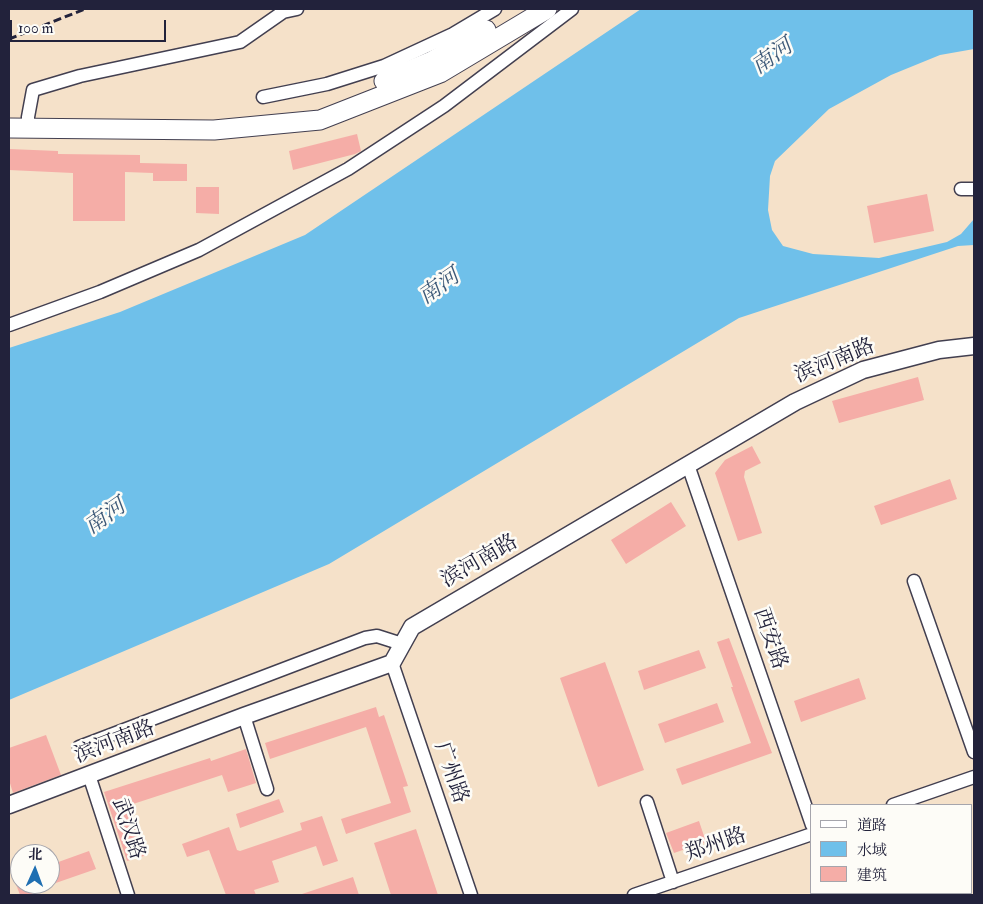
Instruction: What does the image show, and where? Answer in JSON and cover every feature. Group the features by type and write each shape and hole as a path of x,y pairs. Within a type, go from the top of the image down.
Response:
{"highway":[{"path":"9,128 28,122 214,119 318,108 528,22 547,9"},
{"path":"9,116 28,122"}],"main road":[{"name":"滨河南路","path":"9,805 244,716 392,663 412,627 795,402 864,370 939,350 974,346"}],"street":[{"path":"28,122 33,90 80,76 240,42 283,12 297,9"},
{"path":"263,97 327,84 384,66 453,34 496,9"},
{"path":"9,324 100,292 199,250 348,169 444,106 528,22 572,9"},
{"path":"961,189 974,189"},
{"name":"西安路","path":"688,466 810,819"},
{"path":"914,581 974,752"},
{"path":"79,747 365,638 377,636 402,644"},
{"name":"广州路","path":"392,663 471,895"},
{"path":"244,716 268,789"},
{"name":"武汉路","path":"89,776 128,895"},
{"path":"897,804 974,777"},
{"path":"648,802 673,882"},
{"name":"郑州路","path":"634,895 810,835"}],"water":[{"name":"南河","path":"641,9 974,9 974,49 940,55 891,75 829,109 775,161 770,176 768,210 772,230 783,246 813,254 879,258 947,242 961,234 974,219 974,245 958,246 739,318 329,564 9,700 9,348 120,312 305,235"}],"building":[{"path":"357,134 361,151 293,170 289,151"},
{"path":"9,149 58,151 58,154 140,155 140,163 187,164 187,181 153,181 153,173 125,172 125,221 73,221 73,173 9,170"},
{"path":"196,187 219,187 219,214 196,213"},
{"path":"927,194 934,231 874,243 867,206"},
{"path":"918,377 924,400 839,423 832,401"},
{"path":"752,446 761,463 745,471 744,477 762,533 738,541 715,473 725,460"},
{"path":"950,479 957,499 881,525 874,506"},
{"path":"671,502 686,526 626,564 611,540"},
{"path":"729,638 772,753 682,785 676,769 751,743 717,642"},
{"path":"699,650 706,668 644,690 638,671"},
{"path":"605,662 644,770 598,787 560,678"},
{"path":"859,678 866,699 801,722 794,701"},
{"path":"717,703 724,722 665,743 658,724"},
{"path":"376,707 379,717 384,715 408,786 403,787 411,812 346,834 341,819 391,803 366,727 270,759 265,743"},
{"path":"46,735 61,775 13,793 9,780 9,748"},
{"path":"246,749 256,783 228,792 222,775 130,805 147,855 127,861 104,792 210,758 211,761"},
{"path":"279,799 284,812 240,828 236,814"},
{"path":"322,816 338,861 323,866 316,846 272,861 279,882 254,890 256,895 226,895 209,850 187,857 182,844 229,827 237,850 240,851 302,830 300,823"},
{"path":"699,821 706,842 674,853 666,833"},
{"path":"416,829 438,895 391,895 374,843"},
{"path":"89,851 96,869 60,882 60,861"},
{"path":"353,877 359,895 302,895 302,894"}],"railway":[{"path":"9,39 85,9"}]}
